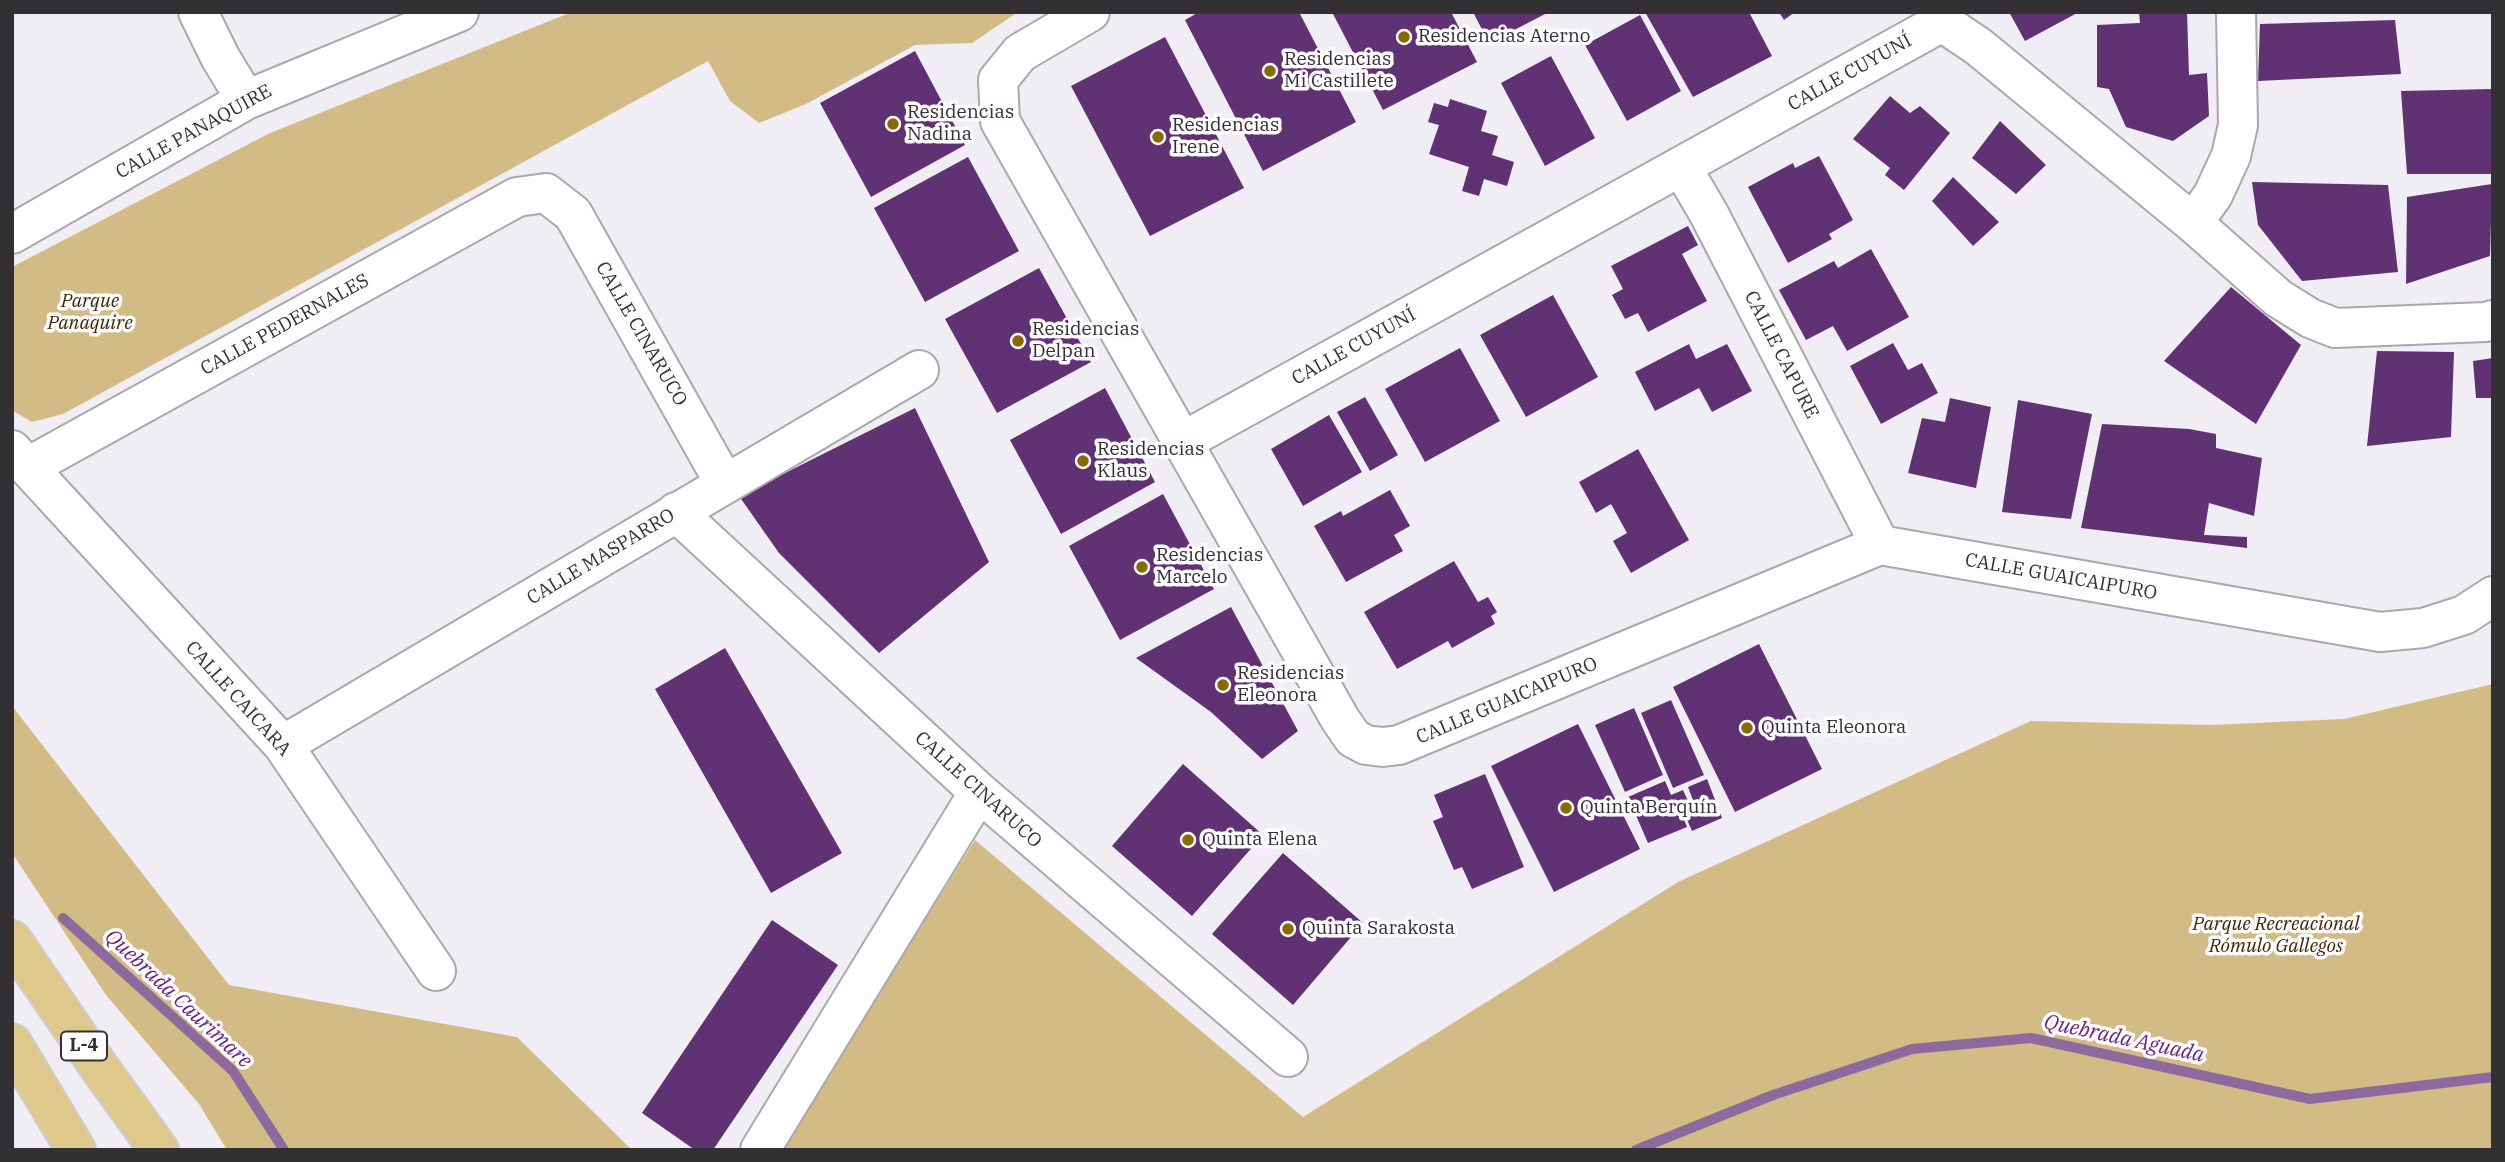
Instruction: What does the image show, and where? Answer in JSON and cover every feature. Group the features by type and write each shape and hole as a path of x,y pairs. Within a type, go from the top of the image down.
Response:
{"main road":[{"name":"L-4","path":"12,940 159,1150"},
{"path":"12,1042 76,1150"}],"street":[{"path":"198,12 220,57 246,100"},
{"name":"CALLE PANAQUIRE","path":"12,234 246,100 459,12"},
{"name":"CALLE GUAICAIPURO","path":"1090,12 1020,53 998,79 1000,121 1353,738 1366,745 1399,746 1880,545 2380,632 2423,628 2464,615 2493,596"},
{"path":"2193,223 2213,195 2231,156 2238,125 2236,12"},
{"name":"CALLE CUYUNÍ","path":"1182,442 1681,166 1939,17 2193,223 2278,298 2310,318 2335,328 2493,320"},
{"name":"CALLE CAPURE","path":"1681,166 1880,545"},
{"name":"CALLE PEDERNALES","path":"20,458 517,197 546,193"},
{"name":"CALLE CINARUCO","path":"546,193 573,214 726,484"},
{"name":"CALLE MASPARRO","path":"283,745 919,370"},
{"name":"CALLE CAICARA","path":"20,458 283,745 436,971"},
{"name":"CALLE CINARUCO","path":"676,513 979,792 1288,1057"},
{"path":"760,1150 979,792"}],"green space":[{"name":"Parque Panaquire","path":"572,12 1018,12 972,43 915,45 806,104 759,123 730,101 708,61 63,414 32,422 12,410 12,267 270,133"},
{"name":"Parque Recreacional Rómulo Gallegos","path":"2493,684 2493,1150 781,1150 975,840 1303,1117 1678,882 2031,721 2210,725 2344,719"},
{"path":"12,706 229,985 517,1037 632,1150 227,1150 199,1104 106,995 12,853"}],"building":[{"name":"Residencias Mi Castillete","path":"1199,12 1299,12 1356,122 1263,171 1185,20"},
{"name":"Residencias Aterno","path":"1332,12 1451,12 1477,62 1383,110"},
{"path":"1473,12 1549,12 1489,43"},
{"path":"1645,12 1749,12 1772,56 1693,97"},
{"path":"1779,12 1795,12 1784,20"},
{"path":"2009,12 2079,12 2025,41"},
{"path":"2139,12 2187,12 2189,75 2207,73 2209,116 2173,141 2126,127 2109,89 2097,87 2097,25 2140,23"},
{"path":"1640,15 1681,91 1627,121 1585,45"},
{"path":"2395,20 2401,74 2258,81 2260,24"},
{"name":"Residencias Irene","path":"1165,37 1244,188 1150,236 1071,86"},
{"name":"Residencias Nadina","path":"915,51 965,145 871,197 820,103"},
{"path":"1551,56 1595,138 1545,166 1501,83"},
{"path":"2493,89 2493,174 2407,174 2401,91"},
{"path":"1890,96 1910,113 1920,106 1950,133 1904,190 1885,175 1890,168 1853,139"},
{"path":"1450,99 1487,111 1481,131 1498,136 1492,155 1514,162 1507,186 1484,179 1479,196 1462,191 1469,167 1429,154 1439,125 1428,122 1434,103 1448,107"},
{"path":"2000,121 2046,165 2016,194 1972,158"},
{"path":"1819,156 1853,220 1829,234 1832,239 1788,263 1748,187 1793,163 1795,168"},
{"path":"968,157 1019,251 925,302 874,208"},
{"path":"1953,177 1999,222 1973,246 1932,201"},
{"path":"2252,182 2388,185 2398,272 2302,281 2258,225"},
{"path":"2492,184 2490,256 2406,284 2407,197"},
{"path":"1688,226 1698,245 1682,254 1707,301 1648,332 1638,313 1625,319 1612,295 1623,289 1611,266"},
{"path":"1871,249 1909,317 1847,351 1833,326 1806,340 1779,290 1834,261 1838,268"},
{"name":"Residencias Delpan","path":"1039,268 1091,362 997,413 945,319"},
{"path":"2231,287 2301,345 2256,424 2164,361"},
{"path":"1553,295 1598,377 1526,417 1480,335"},
{"path":"1893,343 1908,370 1922,363 1938,393 1881,424 1850,366"},
{"path":"1689,344 1696,359 1727,344 1752,391 1712,412 1699,388 1655,411 1635,372"},
{"path":"1460,348 1500,421 1425,462 1385,389"},
{"path":"2377,351 2454,352 2451,437 2367,446"},
{"path":"2493,358 2493,398 2476,398 2473,361"},
{"name":"Residencias Klaus","path":"1105,388 1155,482 1061,534 1010,440"},
{"path":"1365,397 1398,455 1370,471 1337,412"},
{"path":"1950,398 1991,407 1976,488 1908,473 1922,418 1945,422"},
{"path":"2018,400 2092,414 2071,519 2002,512"},
{"path":"915,408 989,562 879,653 779,553 739,496"},
{"path":"1329,415 1362,472 1303,506 1271,449"},
{"path":"2102,424 2189,429 2216,434 2216,448 2262,458 2254,516 2209,503 2204,535 2247,537 2247,548 2081,528"},
{"path":"1638,449 1689,540 1631,573 1613,541 1627,533 1611,504 1596,513 1579,482"},
{"path":"1390,490 1410,526 1394,535 1403,551 1346,582 1314,526 1341,511 1343,516"},
{"name":"Residencias Marcelo","path":"1163,494 1214,589 1120,640 1069,546"},
{"path":"1454,561 1478,602 1488,597 1497,612 1491,616 1495,624 1452,648 1448,641 1397,669 1364,612"},
{"name":"Residencias Eleonora","path":"1231,607 1298,731 1262,759 1211,712 1136,658"},
{"name":"Quinta Eleonora","path":"1759,644 1822,769 1735,812 1673,687"},
{"path":"725,648 842,853 771,893 655,689"},
{"path":"1671,700 1704,775 1673,788 1641,713"},
{"path":"1634,708 1663,775 1625,792 1595,725"},
{"name":"Quinta Berquín","path":"1578,724 1640,849 1554,892 1491,766"},
{"name":"Quinta Elena","path":"1183,764 1263,835 1192,916 1112,846"},
{"path":"1485,774 1524,867 1472,889 1462,867 1454,870 1433,821 1443,817 1434,795"},
{"path":"1707,779 1722,818 1692,831 1682,808 1694,803 1688,787"},
{"path":"1665,781 1671,795 1683,790 1688,801 1678,805 1687,827 1648,843 1628,797"},
{"name":"Quinta Sarakosta","path":"1283,853 1363,923 1293,1005 1212,934"},
{"path":"772,920 838,965 713,1150 695,1150 642,1113"}],"waterway":[{"name":"Quebrada Caurimare","path":"63,918 233,1071 284,1150"},
{"name":"Quebrada Aguada","path":"1636,1150 1773,1095 1912,1049 2031,1038 2310,1099 2493,1077"}],"place":[{"name":"Residencias Aterno","path":"1404,37"},
{"name":"Residencias Mi Castillete","path":"1270,71"},
{"name":"Residencias Nadina","path":"893,124"},
{"name":"Residencias Irene","path":"1158,137"},
{"name":"Residencias Delpan","path":"1018,341"},
{"name":"Residencias Klaus","path":"1083,461"},
{"name":"Residencias Marcelo","path":"1142,567"},
{"name":"Residencias Eleonora","path":"1223,685"},
{"name":"Quinta Eleonora","path":"1747,728"},
{"name":"Quinta Berquín","path":"1566,808"},
{"name":"Quinta Elena","path":"1188,840"},
{"name":"Quinta Sarakosta","path":"1288,929"}]}
